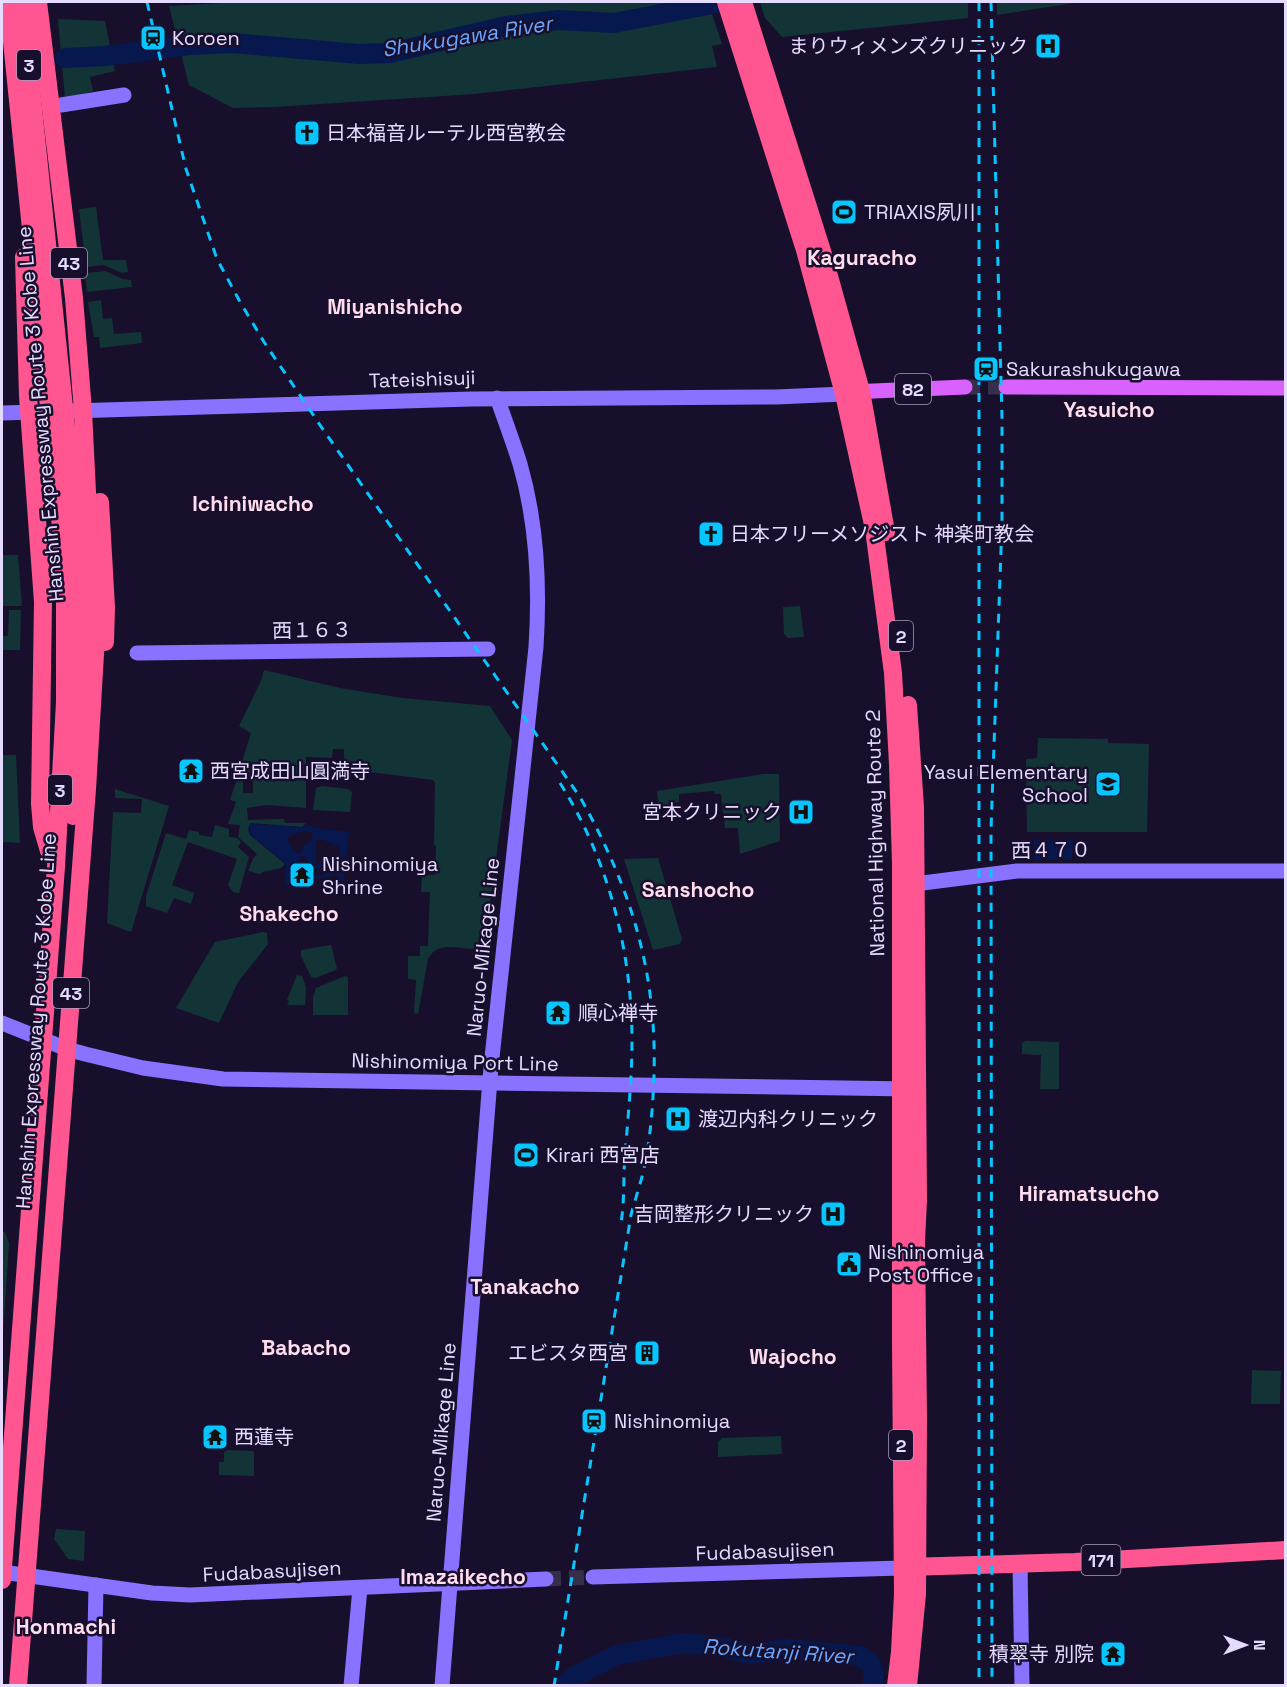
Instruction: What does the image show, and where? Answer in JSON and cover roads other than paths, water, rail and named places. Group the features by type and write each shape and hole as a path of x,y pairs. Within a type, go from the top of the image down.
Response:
{"highway":[{"name":"Hanshin Expressway Route 3 Kobe Line","path":"8,2 29,132 75,514 80,600 79,702 70,869 8,1686"},
{"name":"Hanshin Expressway Route 3 Kobe Line","path":"2,1580 56,867 65,702 65,599 60,515 29,132 22,2"},
{"name":"43","path":"18,1686 87,789 95,654 83,411 74,298 38,2"},
{"name":"National Highway Route 2","path":"736,7 822,251 852,392 883,511 905,674 915,807 908,885 908,1089 918,1200 916,1287 918,1418 909,1567 896,1686"},
{"name":"43","path":"2,43 13,160 31,303 54,580 53,747 49,851 2,1489"},
{"path":"29,132 50,174 68,296 85,374 104,544 106,608 104,671 91,790"},
{"path":"29,132 24,303 43,602 40,804 42,827 49,851"},
{"name":"171","path":"909,1567 1286,1550"},
{"name":"National Highway Route 2","path":"908,1686 913,1654 909,1567"}],"main road":[{"name":"82","path":"852,392 965,387"},
{"path":"1006,387 1286,388"}],"street":[{"path":"62,105 124,95"},
{"name":"Tateishisuji","path":"2,413 497,398 776,397 852,392"},
{"name":"Naruo-Mikage Line","path":"442,1686 490,1083 536,647 538,606 537,561 531,518 520,465 497,398"},
{"name":"西１６３","path":"137,653 488,649"},
{"name":"西４７０","path":"908,885 1017,871 1286,871"},
{"name":"Nishinomiya Port Line","path":"2,1023 67,1049 153,1069 223,1079 908,1089"},
{"path":"1020,1563 1022,1686"},
{"name":"Fudabasujisen","path":"592,1577 909,1567"},
{"name":"Fudabasujisen","path":"2,1572 152,1593 190,1595 546,1579"},
{"path":"94,1686 96,1585"},
{"path":"351,1686 360,1588"}],"waterway":[{"name":"Shukugawa River","path":"65,58 232,43 359,54 390,53 506,26 558,20 614,23 723,2"},
{"path":"318,867 321,863"},
{"name":"Rokutanji River","path":"564,1686 575,1676 617,1655 683,1643 724,1647 748,1654 790,1649 860,1656 870,1663 874,1673 872,1686"}],"tunnel":[{"path":"965,387 1006,387"},
{"path":"546,1579 593,1577"}],"railway":[{"path":"147,2 186,169 217,259 264,342 322,428 580,797 614,864 637,931 651,1001 654,1038 650,1127 645,1165 631,1215 554,1686"},
{"path":"979,2 979,1686"},
{"path":"991,2 1002,418 1002,522 991,830 992,1686"},
{"path":"560,783 592,843 604,874 614,907 628,973 632,1055 620,1228"}],"place":[{"name":"Koroen","path":"153,38"},
{"name":"まりウィメンズクリニック","path":"1048,46"},
{"name":"日本福音ルーテル西宮教会","path":"307,133"},
{"name":"TRIAXIS夙川","path":"844,212"},
{"name":"Sakurashukugawa","path":"986,369"},
{"name":"日本フリーメソジスト 神楽町教会","path":"711,534"},
{"name":"西宮成田山圓満寺","path":"191,771"},
{"name":"Yasui Elementary School","path":"1108,784"},
{"name":"宮本クリニック","path":"801,812"},
{"name":"Nishinomiya Shrine","path":"302,875"},
{"name":"順心禅寺","path":"558,1013"},
{"name":"渡辺内科クリニック","path":"678,1119"},
{"name":"Kirari 西宮店","path":"526,1155"},
{"name":"吉岡整形クリニック","path":"833,1214"},
{"name":"Nishinomiya Post Office","path":"849,1264"},
{"name":"エビスタ西宮","path":"647,1353"},
{"name":"Nishinomiya","path":"594,1421"},
{"name":"西蓮寺","path":"215,1437"},
{"name":"積翠寺 別院","path":"1113,1654"}],"district":[{"name":"Kaguracho","path":"862,257"},
{"name":"Miyanishicho","path":"395,306"},
{"name":"Yasuicho","path":"1109,409"},
{"name":"Ichiniwacho","path":"253,503"},
{"name":"Sanshocho","path":"698,889"},
{"name":"Shakecho","path":"289,913"},
{"name":"Hiramatsucho","path":"1089,1193"},
{"name":"Tanakacho","path":"525,1286"},
{"name":"Babacho","path":"306,1347"},
{"name":"Wajocho","path":"793,1356"},
{"name":"Imazaikecho","path":"463,1576"},
{"name":"Honmachi","path":"66,1626"}]}
